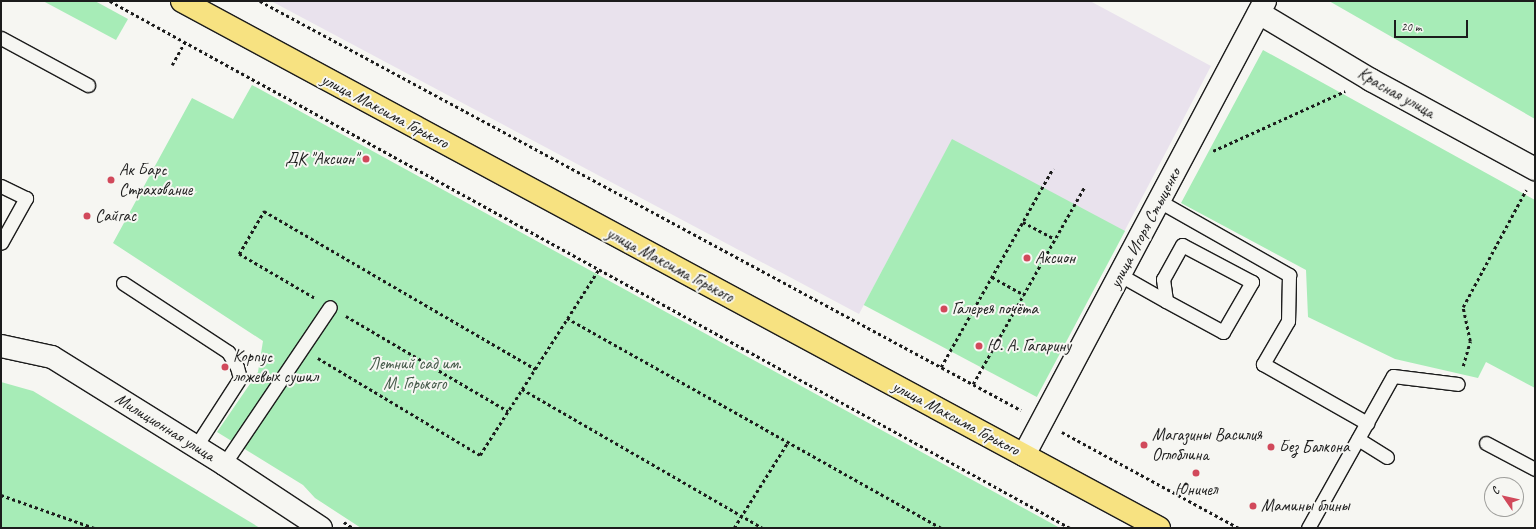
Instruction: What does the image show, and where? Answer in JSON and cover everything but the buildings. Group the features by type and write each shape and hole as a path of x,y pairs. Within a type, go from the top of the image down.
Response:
{"main road":[{"name":"улица Максима Горького","path":"182,1 1159,528"}],"street":[{"name":"улица Игоря Стыценко","path":"1024,455 1262,7"},
{"name":"Красная улица","path":"1262,7 1371,80 1531,178"},
{"name":"Милиционная улица","path":"1,346 52,357 196,446 321,528"}],"lane":[{"path":"1,38 88,85"},
{"path":"1,186 26,198 1,243"},
{"path":"1159,201 1290,275 1288,321 1263,364 1367,423"},
{"path":"1120,275 1166,301 1223,332 1252,282 1182,245 1163,279 1166,301"},
{"path":"123,283 228,352 237,366 240,378 196,446"},
{"path":"224,464 330,307"},
{"path":"1308,528 1393,376 1458,384"},
{"path":"1358,439 1387,457"},
{"path":"1486,442 1535,469"}],"path":[{"path":"110,1 1070,528"},
{"path":"260,1 1239,528"},
{"path":"172,65 185,42"},
{"path":"1177,168 1371,80"},
{"path":"941,368 1053,168"},
{"path":"1458,384 1470,341 1463,307 1531,178"},
{"path":"973,384 1085,186"},
{"path":"508,411 238,254 264,211 535,369"},
{"path":"1023,222 1055,240"},
{"path":"302,348 480,455 599,269"},
{"path":"992,277 1024,295"},
{"path":"567,318 941,528"},
{"path":"522,389 762,528"},
{"path":"734,528 788,442"},
{"path":"1,495 94,528"}],"shaded area":[{"path":"271,1 1090,1 1211,66 1124,232 952,140 859,314"}],"green space":[{"path":"43,1 95,1 128,19 116,40"},
{"path":"1329,1 1535,1 1535,119 1439,64"},
{"path":"1263,50 1535,200 1535,388 1486,362 1478,378 1395,359 1308,317 1306,270 1181,203"},
{"name":"Летний сад им. М. Горького","path":"252,85 1060,528 361,528 315,498 303,485 217,432 258,372 263,341 113,243 192,98 233,119"},
{"path":"952,139 1125,231 1037,397 864,305"},
{"path":"1,382 33,391 260,528 1,528"}],"place":[{"name":"ДК \"Аксион\"","path":"366,159"},
{"name":"Ак Барс Страхование","path":"111,180"},
{"name":"Сайгас","path":"87,216"},
{"name":"Аксион","path":"1027,258"},
{"name":"Галерея почёта","path":"944,309"},
{"name":"Ю. А. Гагарину","path":"979,346"},
{"name":"Корпус ложевых сушил","path":"225,367"},
{"name":"Магазины Василия Оглоблина","path":"1144,445"},
{"name":"Без Балкона","path":"1271,447"},
{"name":"Юничел","path":"1196,473"},
{"name":"Мамины блины","path":"1253,506"}]}
